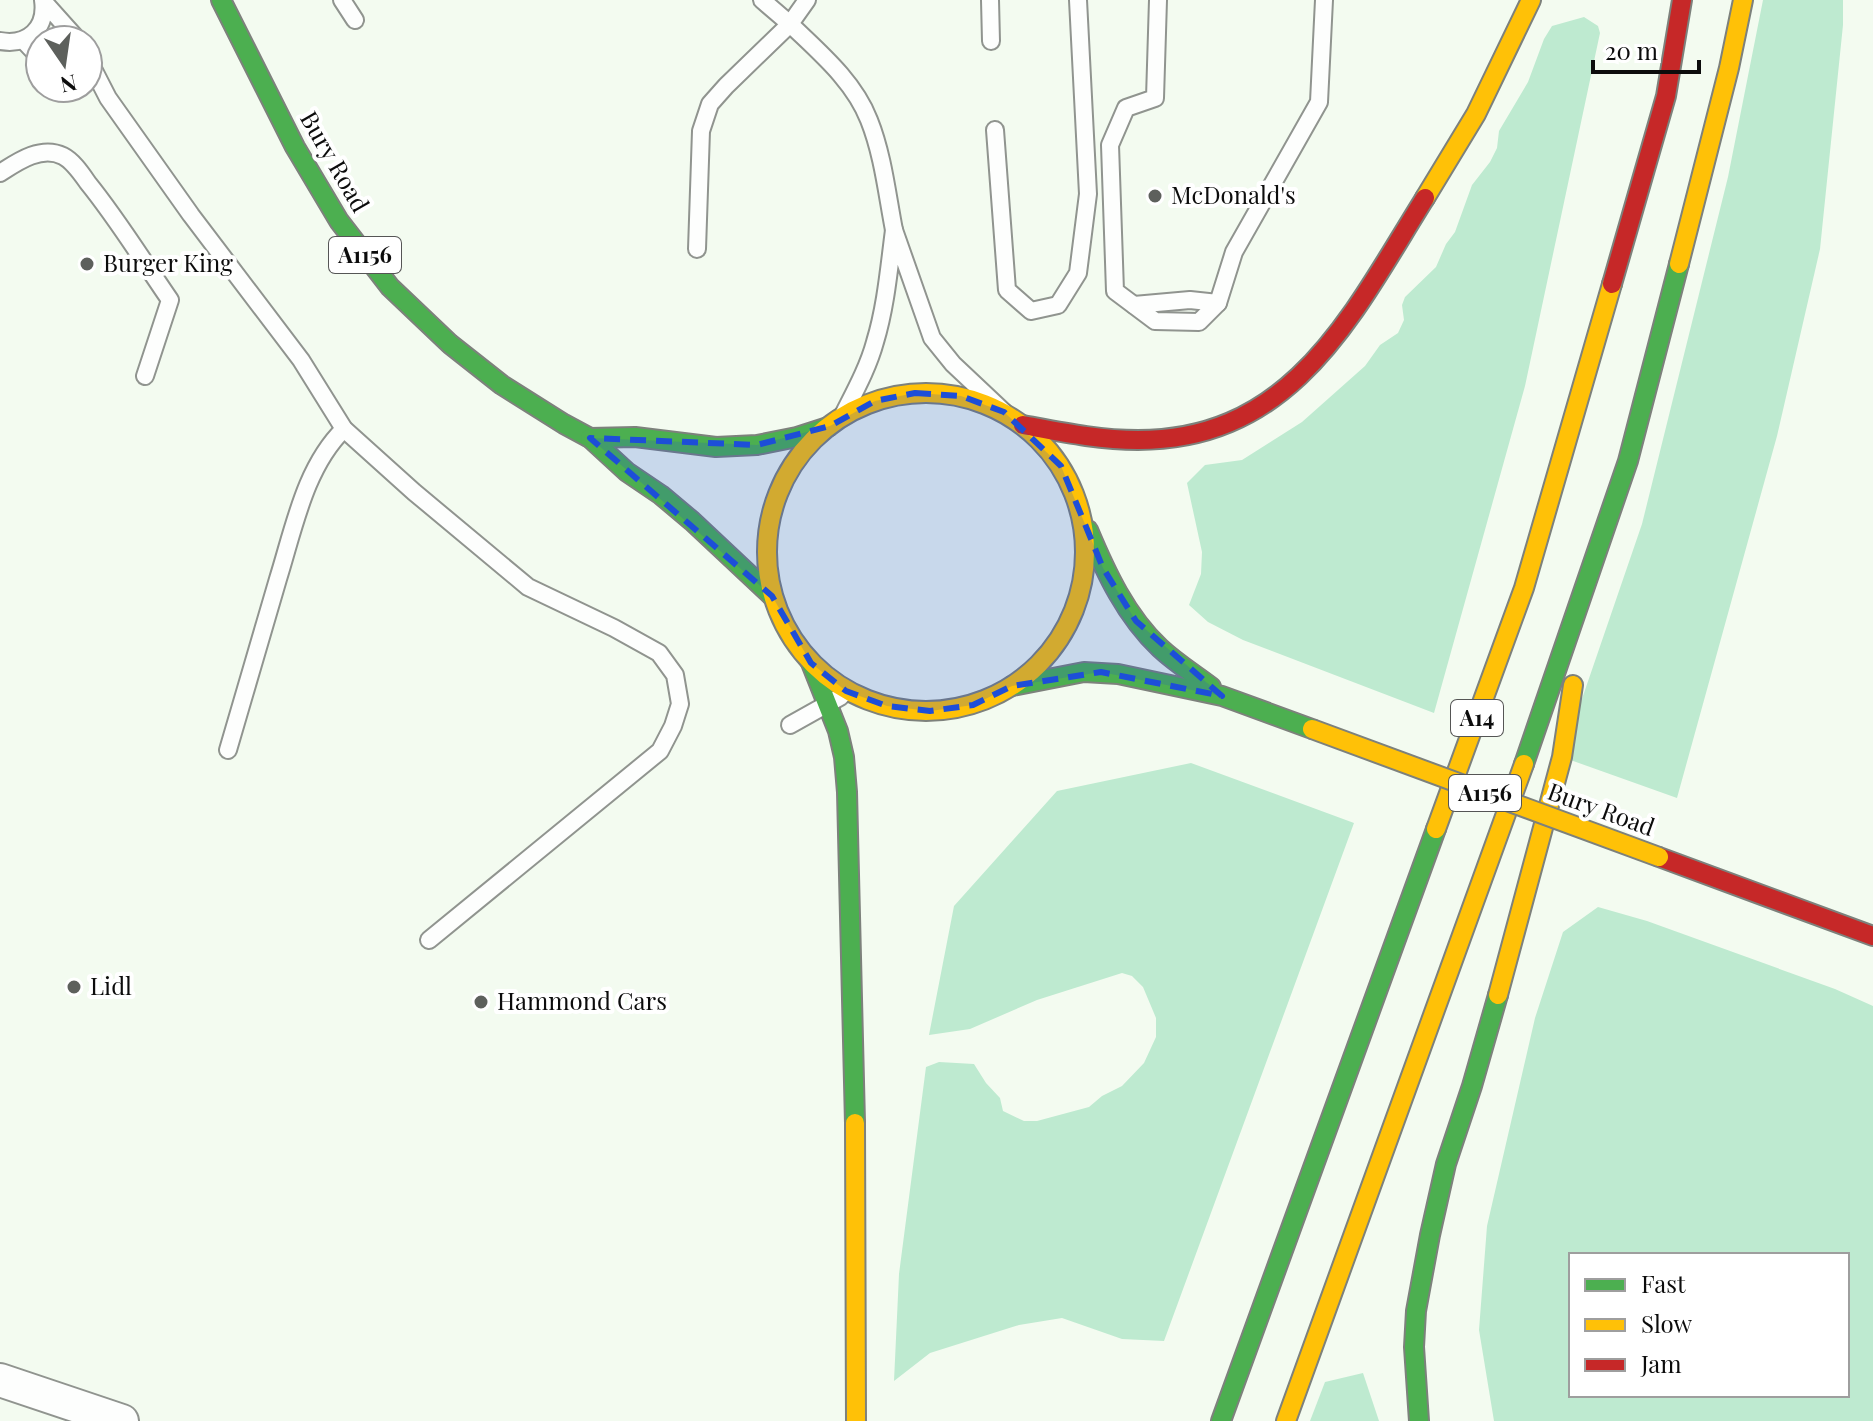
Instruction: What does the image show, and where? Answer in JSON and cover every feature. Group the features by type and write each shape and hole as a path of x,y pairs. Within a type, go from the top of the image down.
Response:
{"main road":[{"name":"Bury Road","path":"221,0 295,147 339,221 390,287 450,344 502,385 590,438 627,472 661,495 772,596"},
{"path":"1023,425 1113,441 1191,435 1233,421 1270,400 1304,372 1333,340 1379,273 1468,127 1531,0"},
{"name":"A14","path":"1221,1421 1524,588 1666,96 1682,0"},
{"name":"A14","path":"1286,1421 1498,840 1628,461 1729,68 1743,0"},
{"path":"915,393 961,396 1004,412 1044,444 1061,466 1074,491 1082,518 1086,556 1080,594 1065,630 1042,662 1012,686 973,705 930,711 887,706 846,691 811,663 788,634 772,596 766,553 771,511 788,471 815,437 850,411 875,401 915,393"},
{"path":"590,438 635,437 716,447 757,445 797,437 836,422"},
{"name":"Bury Road","path":"1082,518 1103,568 1136,621 1160,648 1222,696"},
{"path":"1419,1421 1414,1347 1416,1311 1430,1235 1446,1164 1472,1086 1562,757 1592,568"},
{"path":"811,663 838,731 844,757 848,821 855,1128 856,1421"},
{"name":"Bury Road","path":"1012,686 1084,672 1101,672 1222,696 1873,936"}],"street":[{"path":"0,1380 122,1421"}],"lane":[{"path":"342,0 355,20"},
{"path":"762,0 821,54 846,81 862,105 876,142 894,230 932,338 953,364 1004,412"},
{"path":"697,249 701,131 710,104 790,24 807,0"},
{"path":"990,0 991,41"},
{"path":"995,130 1007,290 1031,311 1058,305 1078,273 1088,194 1078,0"},
{"path":"1158,0 1155,98 1126,108 1110,145 1115,291 1134,305 1190,300 1218,303 1234,252 1319,102 1324,0"},
{"path":"1,42 23,40 32,34 44,14 43,1"},
{"path":"43,1 64,24"},
{"path":"104,90 191,215 301,360 344,429 528,587 659,653 675,675 680,704 660,751 429,940"},
{"path":"104,96 108,98"},
{"path":"0,173 23,158 53,153 75,165 101,198 170,300 145,376"},
{"path":"836,422 862,375 875,343 886,295 894,230"},
{"path":"228,750 297,516 313,473 331,442 344,429"},
{"path":"790,725 846,691"}],"highlighted area":[{"path":"915,393 961,396 1004,412 1061,466 1103,568 1136,621 1222,696 1101,672 1012,686 973,705 930,711 887,706 846,691 811,663 772,596 590,438 757,445 830,426 875,401"}],"green space":[{"path":"1763,0 1843,0 1820,249 1777,436 1677,798 1562,757 1642,524 1728,177"},
{"path":"1584,17 1598,26 1600,33 1525,386 1434,713 1243,640 1208,622 1189,605 1201,574 1202,552 1187,483 1205,465 1242,460 1302,422 1365,366 1380,345 1398,333 1404,320 1402,305 1405,297 1436,267 1455,232 1472,185 1497,148 1499,131 1528,82 1544,39 1552,26"},
{"path":"1191,763 1354,823 1164,1341 1122,1339 1062,1318 1019,1325 930,1353 894,1381 899,1274 926,1067 939,1062 974,1064 1000,1098 1003,1111 1024,1121 1037,1121 1089,1107 1122,1086 1144,1063 1156,1037 1156,1018 1143,987 1132,976 1122,973 1037,1000 970,1029 929,1035 954,906 1057,791"},
{"path":"1598,907 1647,921 1835,989 1873,1006 1873,1421 1494,1421 1479,1330 1487,1226 1535,1018 1563,932"},
{"path":"1363,1373 1379,1421 1310,1421 1325,1382"}],"traffic: fast":[{"path":"221,0 295,147 339,221 390,287 450,344 502,385 590,438 627,472 661,495 772,596"},
{"path":"1524,764 1628,461 1679,264"},
{"path":"590,438 635,437 716,447 757,445 828,427"},
{"path":"1088,530 1110,578 1137,622 1166,653 1211,687"},
{"path":"811,663 838,731 844,757 855,1123"},
{"path":"1012,686 1084,672 1118,674 1222,696 1312,729"},
{"path":"1221,1421 1436,829"},
{"path":"1419,1421 1414,1347 1416,1311 1430,1235 1446,1164 1498,995"}],"traffic: slow":[{"path":"1425,198 1476,114 1531,0"},
{"path":"1679,264 1729,68 1743,0"},
{"path":"1436,829 1524,588 1612,284"},
{"path":"926,393 957,396 987,405 1027,429 1049,451 1073,491 1082,521 1085,552 1082,583 1073,613 1049,653 1027,675 987,699 957,708 926,711 895,708 865,699 825,675 803,653 779,613 770,583 767,552 770,521 779,491 803,451 825,429 865,405 895,396 926,393"},
{"path":"1498,995 1562,757 1573,685"},
{"path":"1312,729 1659,857"},
{"path":"1286,1421 1524,764"},
{"path":"855,1123 856,1421"}],"traffic: jam":[{"path":"1612,284 1666,96 1682,0"},
{"path":"1023,425 1094,437 1138,440 1192,434 1239,418 1278,394 1313,362 1344,325 1425,198"},
{"path":"1659,857 1873,936"}],"place":[{"name":"McDonald's","path":"1155,196"},
{"name":"Burger King","path":"87,264"},
{"name":"Lidl","path":"74,987"},
{"name":"Hammond Cars","path":"481,1002"}]}
